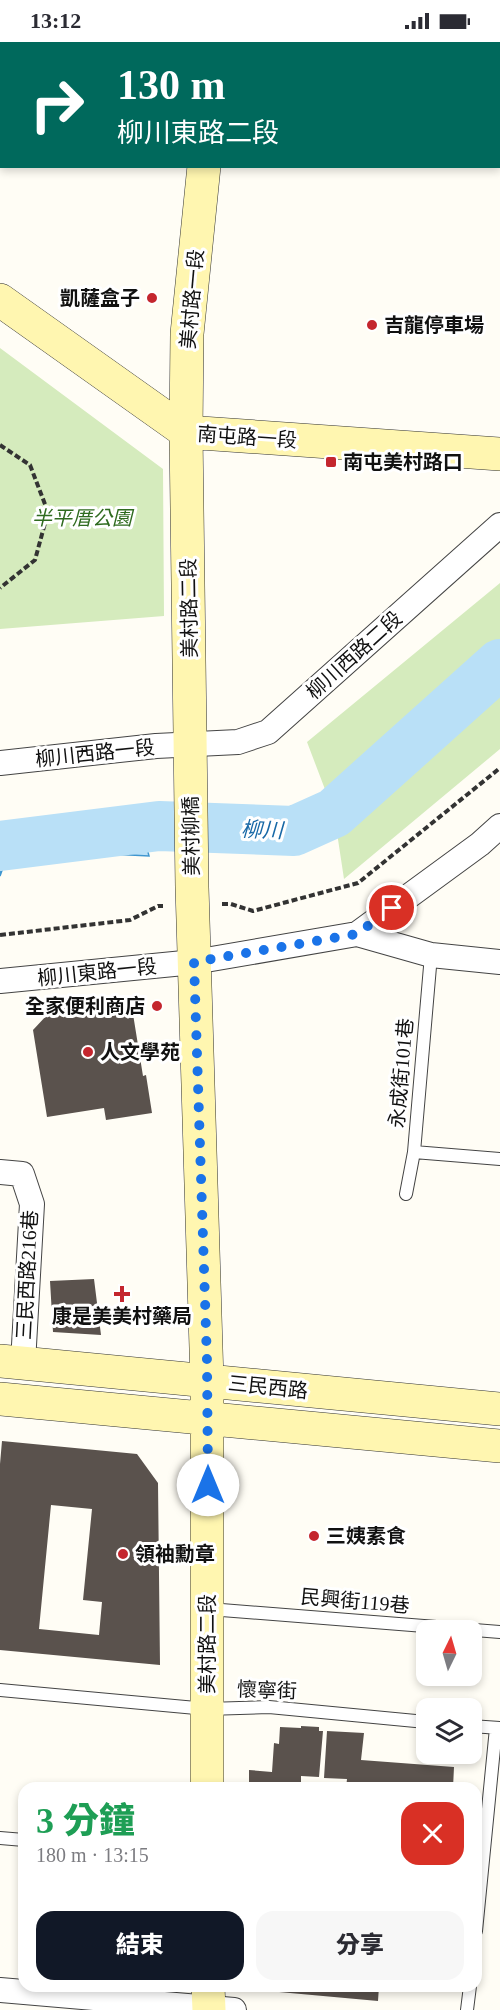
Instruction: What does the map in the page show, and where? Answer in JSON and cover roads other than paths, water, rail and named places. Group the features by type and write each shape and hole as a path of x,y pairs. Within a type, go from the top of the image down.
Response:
{"street":[{"name":"美村路一段","path":"186,432 187,334 204,168"},
{"name":"南屯路一段","path":"0,300 186,432 500,454"},
{"name":"美村路二段","path":"186,432 190,784"},
{"name":"柳川西路二段","path":"190,743 238,742 268,732 500,525"},
{"name":"柳川西路一段","path":"0,763 190,743"},
{"name":"美村柳橋","path":"190,784 192,887"},
{"path":"357,934 480,844 500,826"},
{"name":"美村路二段","path":"192,887 208,1419 207,1782"},
{"path":"357,934 431,955 500,962"},
{"name":"柳川東路一段","path":"0,981 194,962 357,934"},
{"name":"三民西路216巷","path":"0,1172 22,1174 32,1204 11,1362"},
{"name":"三民西路","path":"11,1362 500,1409"},
{"name":"三民西路","path":"0,1399 500,1446"},
{"path":"0,1990 58,2003 127,2006 215,2003"}],"lane":[{"name":"永成街101巷","path":"406,1194 414,1152 431,955"},
{"path":"414,1152 500,1159"},
{"name":"民興街119巷","path":"208,1609 500,1632"},
{"name":"懷寧街","path":"0,1690 207,1709 269,1707 416,1721"},
{"path":"482,1727 498,1728 482,1876"},
{"path":"0,1838 18,1840"},
{"path":"467,2010 469,1992"}],"water":[{"path":"139,817 149,856 90,853 58,848 27,851 4,865 0,876 0,825 28,829 60,823"}],"waterway":[{"name":"柳川","path":"0,846 159,826 294,831 334,813 500,664"}],"place":[{"name":"凱薩盒子","path":"152,298"},
{"name":"吉龍停車場","path":"372,325"},
{"name":"南屯美村路口","path":"331,462"},
{"name":"全家便利商店","path":"157,1006"},
{"name":"人文學苑","path":"88,1052"},
{"name":"康是美美村藥局","path":"122,1294"},
{"name":"三姨素食","path":"314,1536"},
{"name":"領袖勳章","path":"123,1554"}],"park label":[{"name":"半平厝公園","path":"82,518"}]}
